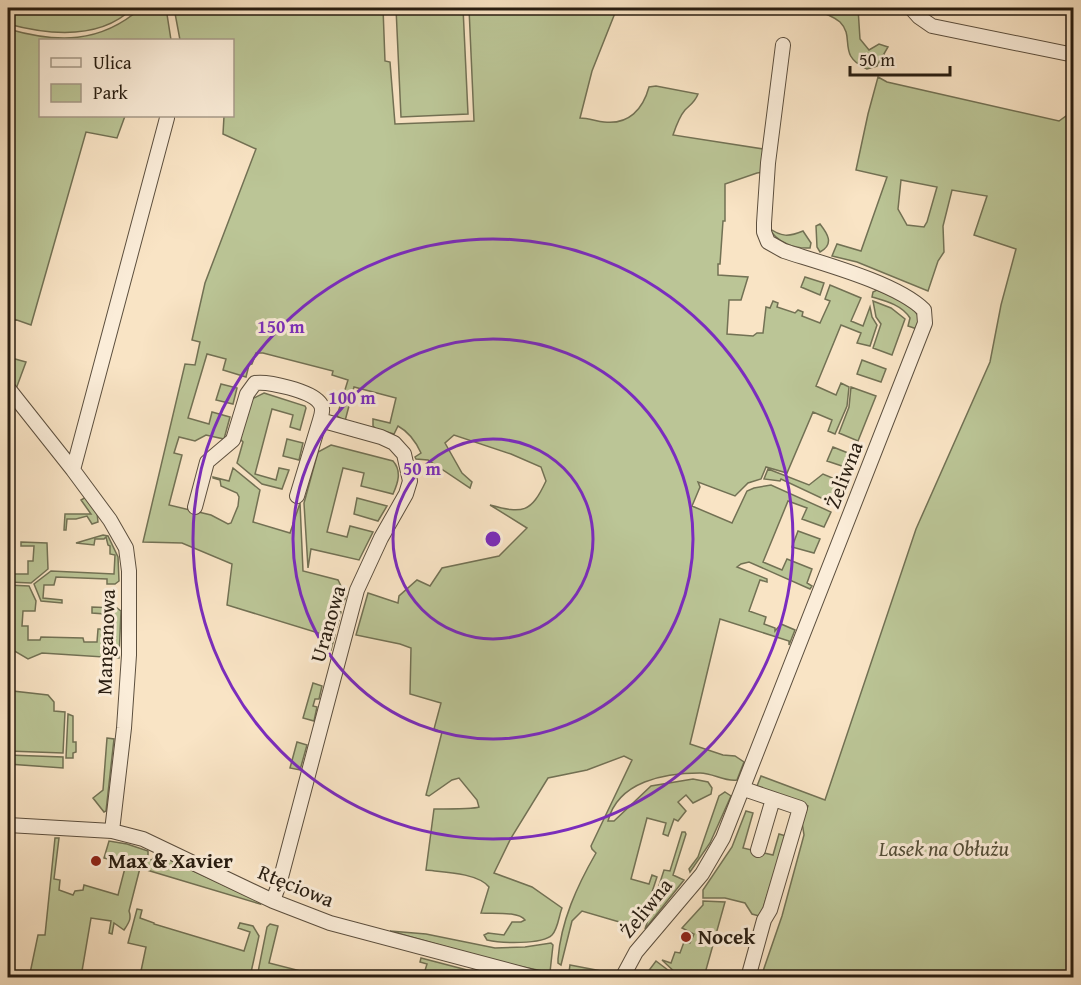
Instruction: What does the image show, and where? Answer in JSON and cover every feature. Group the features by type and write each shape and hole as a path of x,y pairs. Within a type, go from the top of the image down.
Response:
{"street":[{"path":"911,8 932,26 1074,56"},
{"name":"Żeliwna","path":"622,978 636,952 711,861 723,838 926,318 924,310 919,305 896,291 784,251 772,245 766,238 764,223 768,163 783,45"},
{"path":"73,470 167,118"},
{"path":"195,507 207,462 233,440 247,394 255,383 271,384 313,398 322,408 297,496"},
{"name":"Manganowa","path":"8,388 73,470 120,535 128,557 129,655 124,728 112,831"},
{"name":"Uranowa","path":"273,901 357,590 381,538 406,494 410,481 404,454 394,443 381,436 320,420"},
{"path":"744,789 800,808 771,910 764,921 748,978"},
{"path":"758,850 773,799"},
{"name":"Rtęciowa","path":"8,825 112,831 143,839 273,901 330,923 537,978"}],"green space":[{"path":"8,8 133,8 105,26 74,32 57,32 8,24"},
{"path":"141,8 166,8 171,39 39,39 39,117 125,117 117,138 86,132 31,325 14,319 8,353 8,29 44,37 78,37 94,34 126,20"},
{"path":"174,8 275,8 277,12 285,11 286,8 383,8 385,61 390,62 395,124 474,121 469,8 617,8 592,71 580,118 604,122 621,121 639,109 649,87 656,86 698,94 681,116 673,135 763,149 764,172 725,184 725,221 723,221 718,275 748,277 741,300 729,300 727,334 753,336 763,333 766,307 770,308 773,301 778,303 777,307 795,313 798,310 803,312 802,316 820,323 830,301 825,299 830,285 861,298 851,321 863,326 870,307 877,325 870,346 857,343 861,333 841,325 816,386 836,395 841,383 849,387 847,406 835,434 828,431 832,420 813,412 787,473 766,467 761,479 748,483 735,496 698,482 700,487 692,506 732,523 747,491 771,485 831,512 824,527 802,519 807,508 788,501 763,562 782,570 787,559 812,569 807,583 812,586 810,589 749,562 737,567 767,579 767,582 760,580 749,611 766,617 764,624 775,628 775,631 781,624 795,630 789,645 789,641 720,619 690,744 723,755 735,756 744,762 737,780 700,773 672,775 645,782 632,788 622,797 613,807 608,821 614,821 651,786 693,779 708,782 712,788 711,794 693,803 686,795 678,802 686,811 678,821 674,819 668,836 663,834 666,823 647,818 631,879 649,884 652,875 657,877 640,928 582,911 572,921 561,965 558,959 566,917 582,878 596,853 591,846 632,760 624,756 587,770 548,778 511,838 494,873 532,887 562,908 556,929 547,938 530,942 487,940 484,935 488,933 504,935 512,922 525,920 511,914 481,913 489,887 484,882 460,874 426,870 434,809 479,807 477,800 459,778 452,780 429,796 426,795 442,732 434,729 441,703 410,694 411,648 356,635 368,593 398,603 399,596 417,580 430,586 442,568 499,556 527,528 490,505 518,510 530,505 536,500 546,481 541,467 511,454 454,435 445,443 462,473 472,482 470,488 428,460 416,459 415,457 421,453 412,438 402,428 398,426 394,434 373,426 373,419 390,423 396,398 354,387 345,421 337,416 348,380 332,375 333,371 256,353 252,364 249,365 246,377 223,370 226,359 207,354 188,418 209,424 212,412 230,417 224,439 206,435 195,441 179,437 174,453 182,455 169,505 211,515 228,524 231,523 239,497 237,493 221,486 220,480 213,477 229,481 233,468 260,490 253,522 290,533 300,503 303,571 338,580 346,596 343,604 334,601 331,609 341,612 337,627 333,627 331,633 335,635 331,650 322,648 325,635 227,605 232,564 182,543 143,542 185,364 195,365 200,342 192,340 205,283 256,149 223,134 224,117 234,117 234,39 180,39"},
{"path":"396,8 463,8 468,114 401,117"},
{"path":"809,8 858,8 860,39 869,50 879,44 888,47 877,66 867,69 858,64 849,52 847,34 840,22 829,15"},
{"name":"Lasek na Obłużu","path":"878,77 887,82 1059,121 1073,111 1073,977 761,977 782,916 804,835 802,822 808,806 762,792 757,786 761,776 825,800 916,529 990,362 1001,305 1016,249 974,235 987,196 952,190 943,226 944,252 938,261 928,291 857,262 832,256 837,244 861,251 887,177 856,170","holes":["901,180 937,187 924,227 907,225 898,209"]},
{"path":"820,224 827,235 828,242 825,249 820,252 817,247 816,226"},
{"path":"769,228 785,235 803,231 811,243 810,248 786,244"},
{"path":"805,277 824,283 820,295 801,287"},
{"path":"877,290 902,301 913,309 919,319 917,329 908,326 910,318 903,310 872,297 873,292"},
{"path":"873,301 891,308 905,319 892,355 873,348 881,324 876,317"},
{"path":"8,357 26,362 16,389 8,378"},
{"path":"862,360 886,369 881,382 857,374"},
{"path":"221,384 237,388 233,404 216,400"},
{"path":"851,387 876,396 858,441 839,433 849,407"},
{"path":"264,393 306,408 300,430 290,427 293,415 272,409 255,474 276,480 279,468 289,470 282,489 262,484 237,463 243,442 239,438 250,400"},
{"path":"287,439 303,443 299,460 283,456"},
{"path":"331,445 393,461 398,469 398,481 393,494 361,486 364,473 343,468 327,532 347,537 350,526 373,532 359,560 311,549 308,568 304,503 318,452"},
{"path":"833,447 853,455 848,468 827,461"},
{"path":"768,469 809,485 823,474 842,482 834,504 781,479 780,481 764,479"},
{"path":"86,497 97,513 98,522 92,524 87,516 67,519 66,530 64,530 65,514 91,514 81,500"},
{"path":"357,498 387,506 378,521 354,514"},
{"path":"798,531 820,539 814,553 792,547"},
{"path":"103,535 108,536 118,557 119,581 115,584 107,584 107,579 56,577 54,585 44,585 43,598 62,600 62,603 41,601 34,584 51,571 114,574 115,555 110,554 110,546 106,537 95,539 94,545 76,543"},
{"path":"21,542 47,543 48,569 31,583 8,582 8,570 13,570 14,574 28,574 28,561 33,561 34,546 21,546"},
{"path":"8,585 29,586 36,601 35,611 23,611 22,626 28,626 28,640 40,640 41,637 83,638 84,642 97,642 98,629 104,629 105,614 92,613 92,607 117,608 121,611 119,658 42,653 28,659 13,650 13,691 48,695 54,702 54,711 65,712 63,753 8,751"},
{"path":"313,683 322,686 319,699 315,699 313,706 317,707 314,721 303,718"},
{"path":"68,714 73,716 73,742 76,742 76,752 73,753 73,758 66,758"},
{"path":"107,738 114,739 106,811 104,812 93,798 103,790"},
{"path":"297,742 307,745 300,770 290,768"},
{"path":"8,755 63,757 63,768 8,764"},
{"path":"725,792 731,796 710,843 690,872 689,869 698,857 719,796"},
{"path":"746,811 753,813 743,848 773,855 779,834 786,836 759,916 752,914 745,903 725,898 703,898 703,890 732,847"},
{"path":"682,832 686,834 673,875 684,880 645,929 664,870 670,871"},
{"path":"55,838 59,838 54,879 60,880 59,890 73,895 75,891 83,890 84,885 118,895 126,864 104,858 109,841 148,851 148,859 152,860 155,853 258,901 260,904 140,868 129,911 130,919 124,930 114,923 112,934 109,933 111,921 91,918 81,977 29,978 38,935 45,935"},
{"path":"703,901 725,902 704,977 680,977 662,960 671,963 675,952 680,953 684,942 690,943 694,934 682,928 703,905"},
{"path":"137,909 142,910 140,918 154,924 244,951 250,932 238,928 240,923 253,926 259,936 250,977 184,977 141,971 146,947 128,943"},
{"path":"270,924 278,926 269,963 324,977 257,977 267,927"},
{"path":"390,931 426,934 495,948 551,943 553,945 550,972 500,962"},
{"path":"421,958 494,977 423,977 427,964 420,962"},
{"path":"656,961 677,977 644,977"},
{"path":"570,965 612,973 594,976 569,972"}],"place":[{"name":"Max & Xavier","path":"96,861"},
{"name":"Nocek","path":"686,937"}]}
